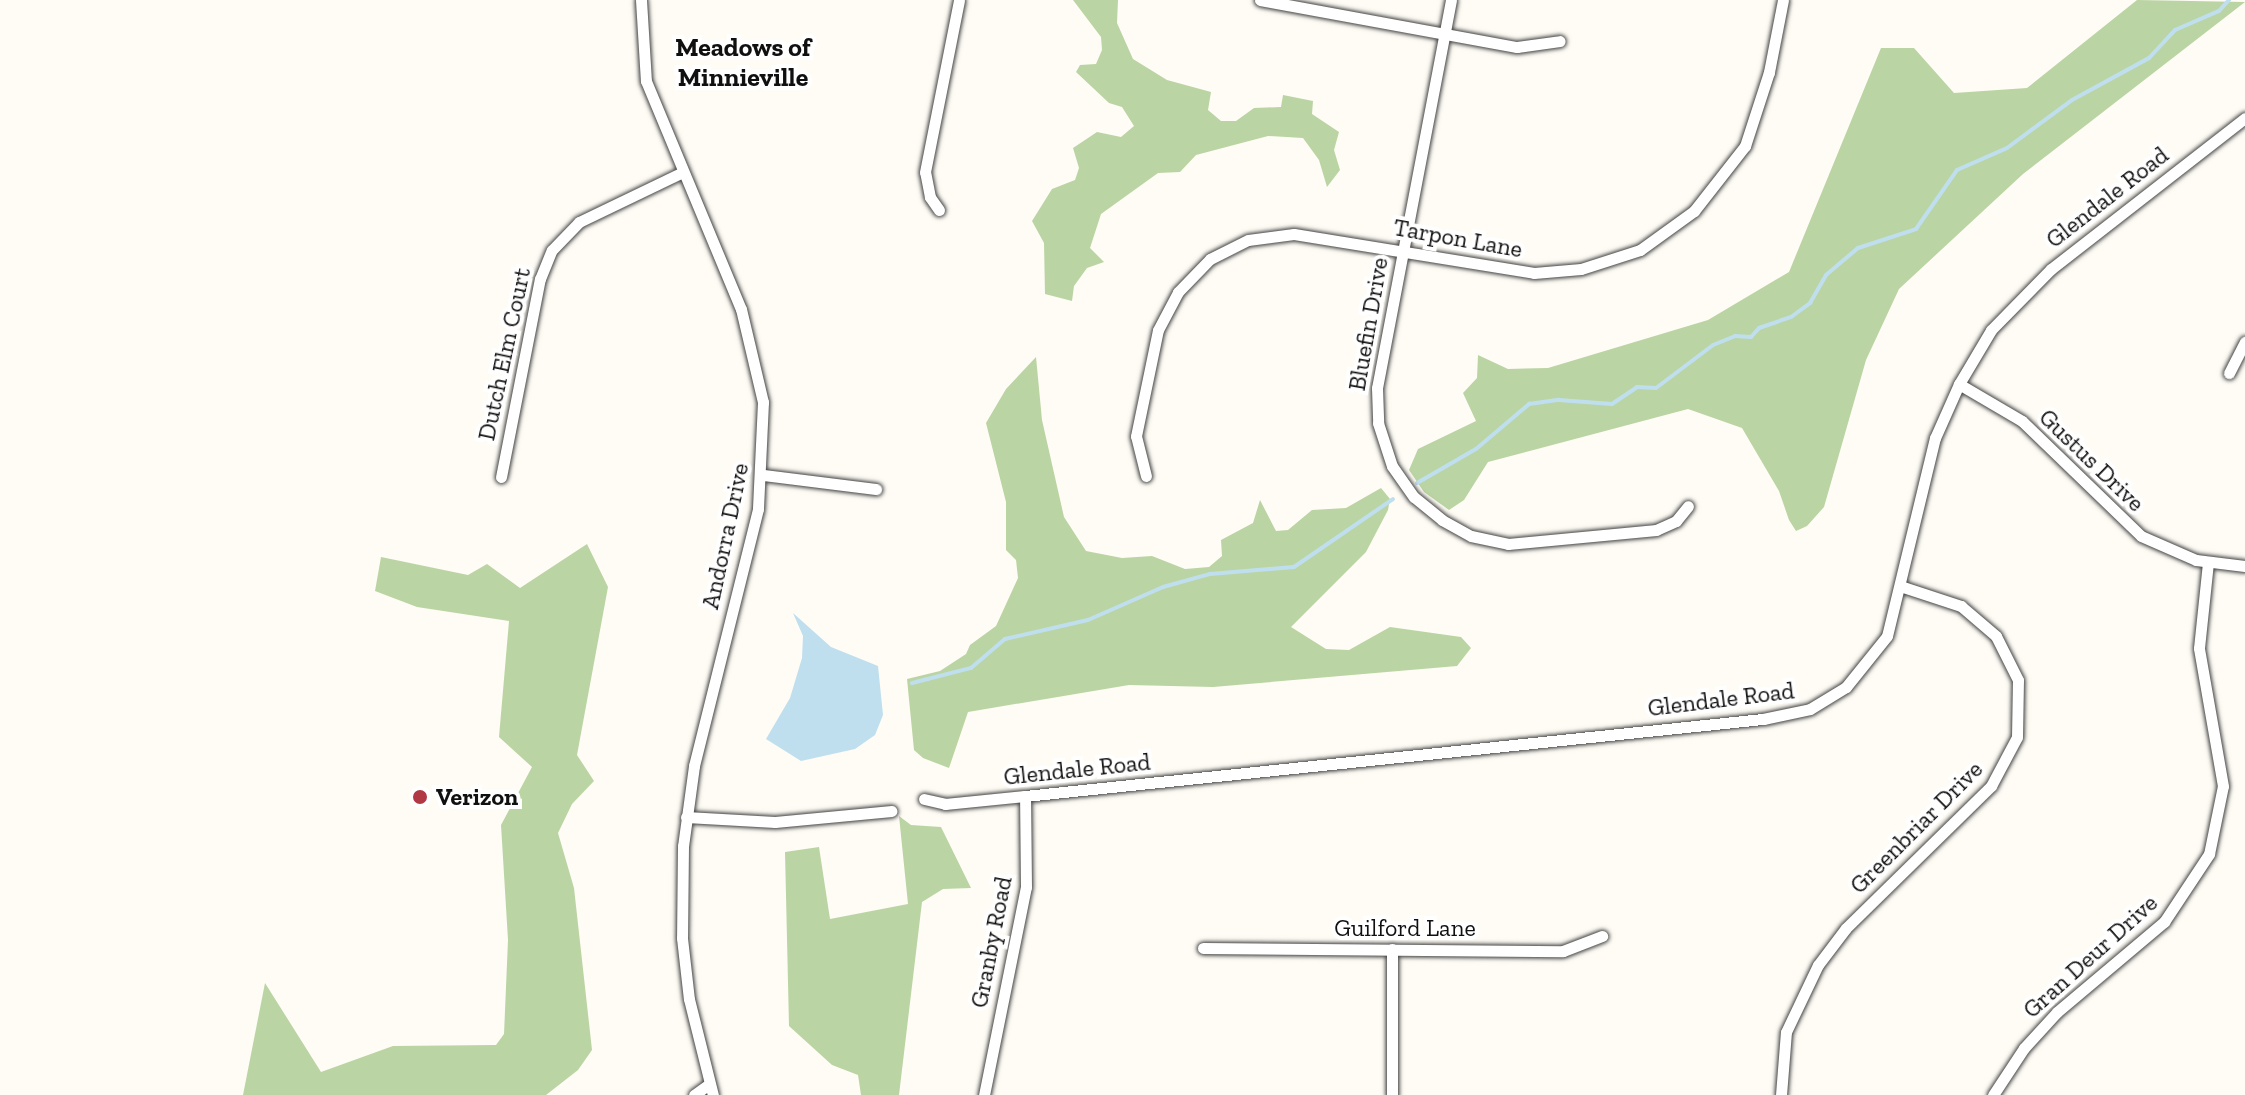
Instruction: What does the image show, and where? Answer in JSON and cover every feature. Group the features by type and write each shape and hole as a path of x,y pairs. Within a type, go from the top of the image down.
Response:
{"street":[{"name":"Andorra Drive","path":"641,0 646,81 754,348 763,402 763,475 686,817 682,938 694,1029 711,1090"},
{"path":"939,210 930,197 925,172 959,0"},
{"path":"1260,0 1517,47 1560,41"},
{"name":"Bluefin Drive","path":"1451,0 1403,251 1377,410 1392,466 1421,504 1471,536 1519,545 1656,530 1676,521 1688,506"},
{"name":"Tarpon Lane","path":"1146,476 1136,436 1154,347 1166,310 1194,272 1228,248 1269,236 1317,236 1505,270 1553,272 1608,262 1656,241 1715,189 1745,146 1769,72 1783,0"},
{"name":"Glendale Road","path":"924,799 945,804 1793,715 1827,701 1863,671 1887,636 1903,587 1930,456 1959,384 1991,330 2032,285 2245,118"},
{"name":"Dutch Elm Court","path":"501,477 540,279 552,250 579,222 681,173"},
{"path":"2229,373 2245,342"},
{"name":"Gustus Drive","path":"1959,384 2022,421 2141,536 2208,563 2245,566"},
{"path":"763,475 876,489"},
{"name":"Gran Deur Drive","path":"1993,1095 2024,1048 2057,1012 2164,922 2209,854 2223,786 2199,648 2208,563"},
{"name":"Greenbriar Drive","path":"1781,1095 1789,1022 1827,951 1991,786 2017,737 2018,680 1996,636 1961,606 1903,587"},
{"name":"Granby Road","path":"984,1095 1026,887 1025,796"},
{"path":"686,817 763,822 891,811"},
{"name":"Guilford Lane","path":"1203,948 1563,951 1602,936"},
{"path":"1392,949 1392,1095"},
{"path":"694,1095 711,1090"}],"green space":[{"path":"1073,0 1118,0 1117,23 1133,59 1167,80 1211,92 1208,110 1221,121 1236,121 1254,108 1281,107 1283,95 1313,101 1312,114 1339,132 1334,150 1340,170 1327,187 1319,160 1303,138 1268,136 1196,155 1180,172 1158,173 1101,214 1090,248 1104,262 1087,268 1074,286 1072,301 1045,294 1044,243 1032,221 1052,189 1075,180 1079,168 1073,148 1097,132 1121,137 1134,126 1122,107 1109,103 1076,72 1080,65 1096,64 1102,50 1101,37"},
{"path":"2137,0 2245,2 2023,174 1899,289 1866,360 1824,507 1807,526 1796,531 1779,491 1742,428 1688,409 1488,462 1464,500 1449,510 1424,492 1409,470 1418,449 1476,421 1463,393 1477,378 1478,355 1508,369 1548,368 1708,320 1789,272 1881,48 1914,48 1954,93 2027,88"},
{"path":"1036,357 1042,420 1064,517 1086,551 1122,558 1152,556 1185,569 1209,567 1222,556 1221,540 1253,523 1260,500 1276,531 1288,530 1312,510 1346,508 1381,488 1390,499 1388,510 1366,552 1291,627 1326,649 1349,650 1390,627 1461,637 1471,648 1457,666 1213,687 1129,685 968,712 949,768 923,758 914,750 907,679 940,671 966,654 970,645 996,626 1018,578 1016,560 1006,550 1006,502 986,423 1006,389"},
{"path":"587,544 608,587 577,755 594,781 572,804 558,833 574,888 592,1050 578,1070 546,1095 243,1095 265,983 321,1072 393,1046 496,1045 504,1034 508,940 501,825 532,767 499,737 509,621 417,607 375,591 381,557 468,575 487,564 520,588"},
{"path":"899,816 911,825 941,827 971,888 943,889 922,902 899,1095 861,1095 858,1075 832,1065 789,1026 785,852 819,847 830,919 908,904"}],"water":[{"path":"793,613 831,647 878,666 883,715 875,735 855,749 801,761 766,739 790,698 802,658 803,636"}],"waterway":[{"path":"1417,483 1476,449 1529,404 1559,400 1612,404 1637,387 1656,388 1713,345 1735,336 1751,337 1759,328 1791,317 1810,303 1826,275 1858,248 1916,229 1957,170 2007,148 2072,100 2149,58 2175,30 2219,11 2229,0"},
{"path":"912,683 971,668 1005,639 1088,620 1163,587 1210,574 1294,567 1393,499"}],"place":[{"name":"Verizon","path":"420,797"}],"district":[{"name":"Meadows of Minnieville","path":"743,63"}]}
